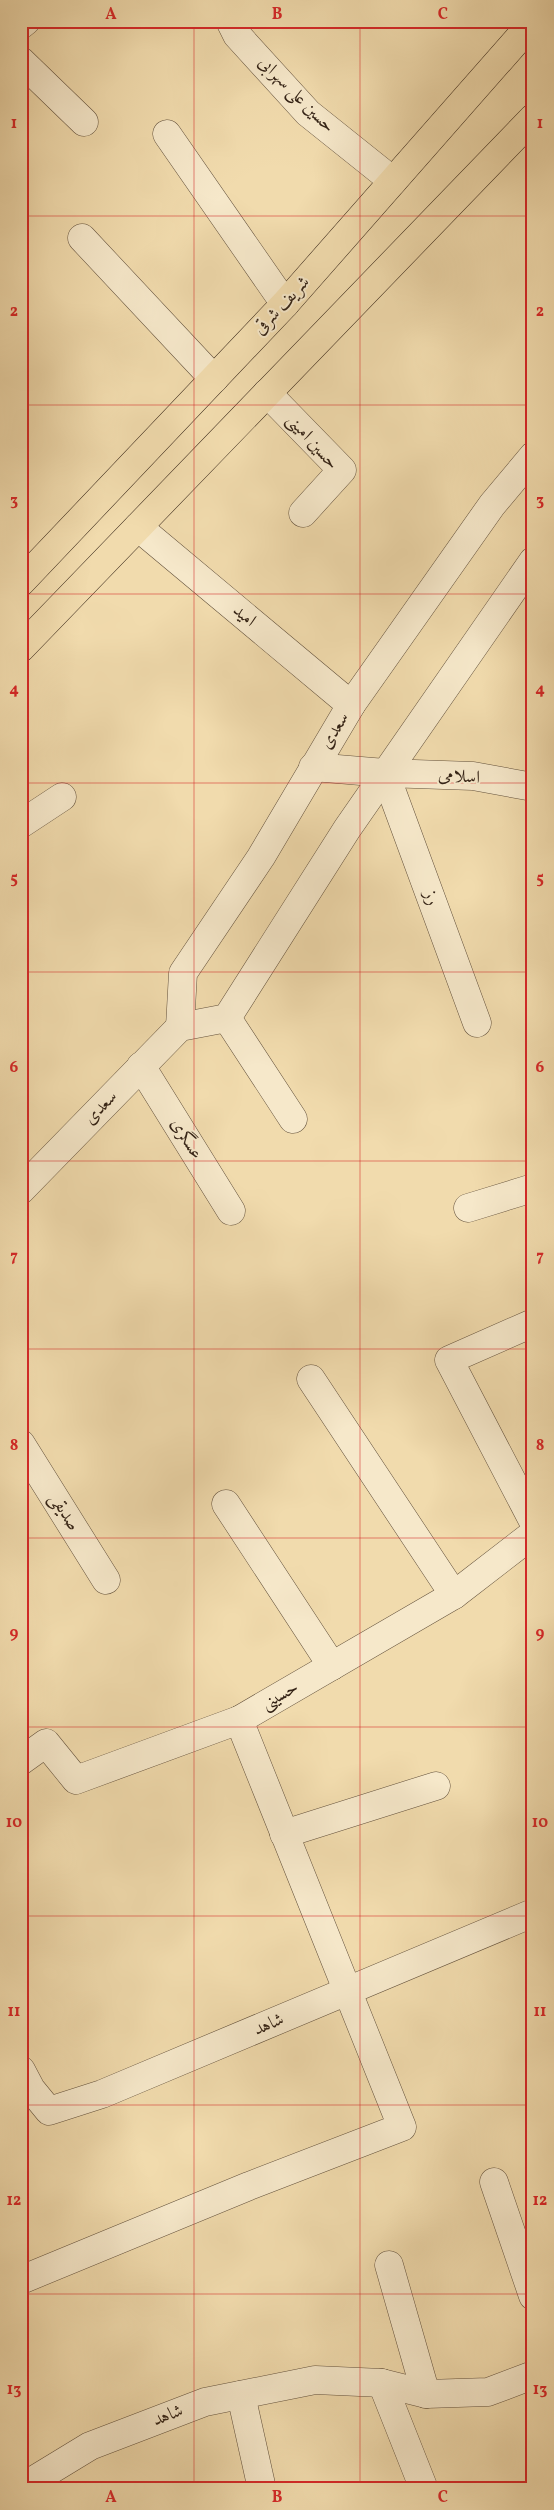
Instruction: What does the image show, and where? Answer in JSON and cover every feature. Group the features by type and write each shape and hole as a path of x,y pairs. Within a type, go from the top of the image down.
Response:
{"main road":[{"name":"شریف شرقی","path":"21,582 285,304 533,22"},
{"path":"21,648 533,118"}],"street":[{"path":"21,25 26,21"},
{"name":"حسین علی سهرابی","path":"230,21 237,35 308,113 393,181"},
{"path":"21,61 84,122"},
{"path":"168,134 285,304"},
{"path":"82,238 214,379"},
{"name":"حسین امینی","path":"267,393 342,470 303,513"},
{"name":"سعدی","path":"21,1190 180,1027 183,973 261,857 351,705 492,505 533,456"},
{"name":"امید","path":"138,527 351,705"},
{"path":"180,1027 227,1018 385,774 533,561"},
{"name":"اسلامی","path":"314,767 385,774 473,776 533,787"},
{"name":"رز","path":"385,774 477,1023"},
{"path":"21,824 62,797"},
{"path":"227,1018 293,1119"},
{"name":"عسگری","path":"142,1066 231,1211"},
{"path":"468,1208 533,1188"},
{"path":"533,1323 450,1360 533,1521"},
{"path":"310,1378 454,1595"},
{"name":"صدیقی","path":"21,1444 106,1580"},
{"path":"226,1504 332,1666"},
{"name":"حسینی","path":"21,1761 46,1742 76,1780 239,1720 454,1595 533,1534"},
{"path":"21,2280 249,2186 402,2127 239,1720"},
{"path":"284,1834 436,1786"},
{"name":"شاهد","path":"21,2070 30,2089 49,2110 102,2094 533,1913"},
{"path":"494,2182 533,2296"},
{"path":"390,2264 426,2394"},
{"name":"شاهد","path":"21,2488 90,2446 205,2402 315,2380 382,2383 426,2394 488,2392 533,2375"},
{"path":"382,2383 424,2489"},
{"path":"241,2395 262,2489"}]}
